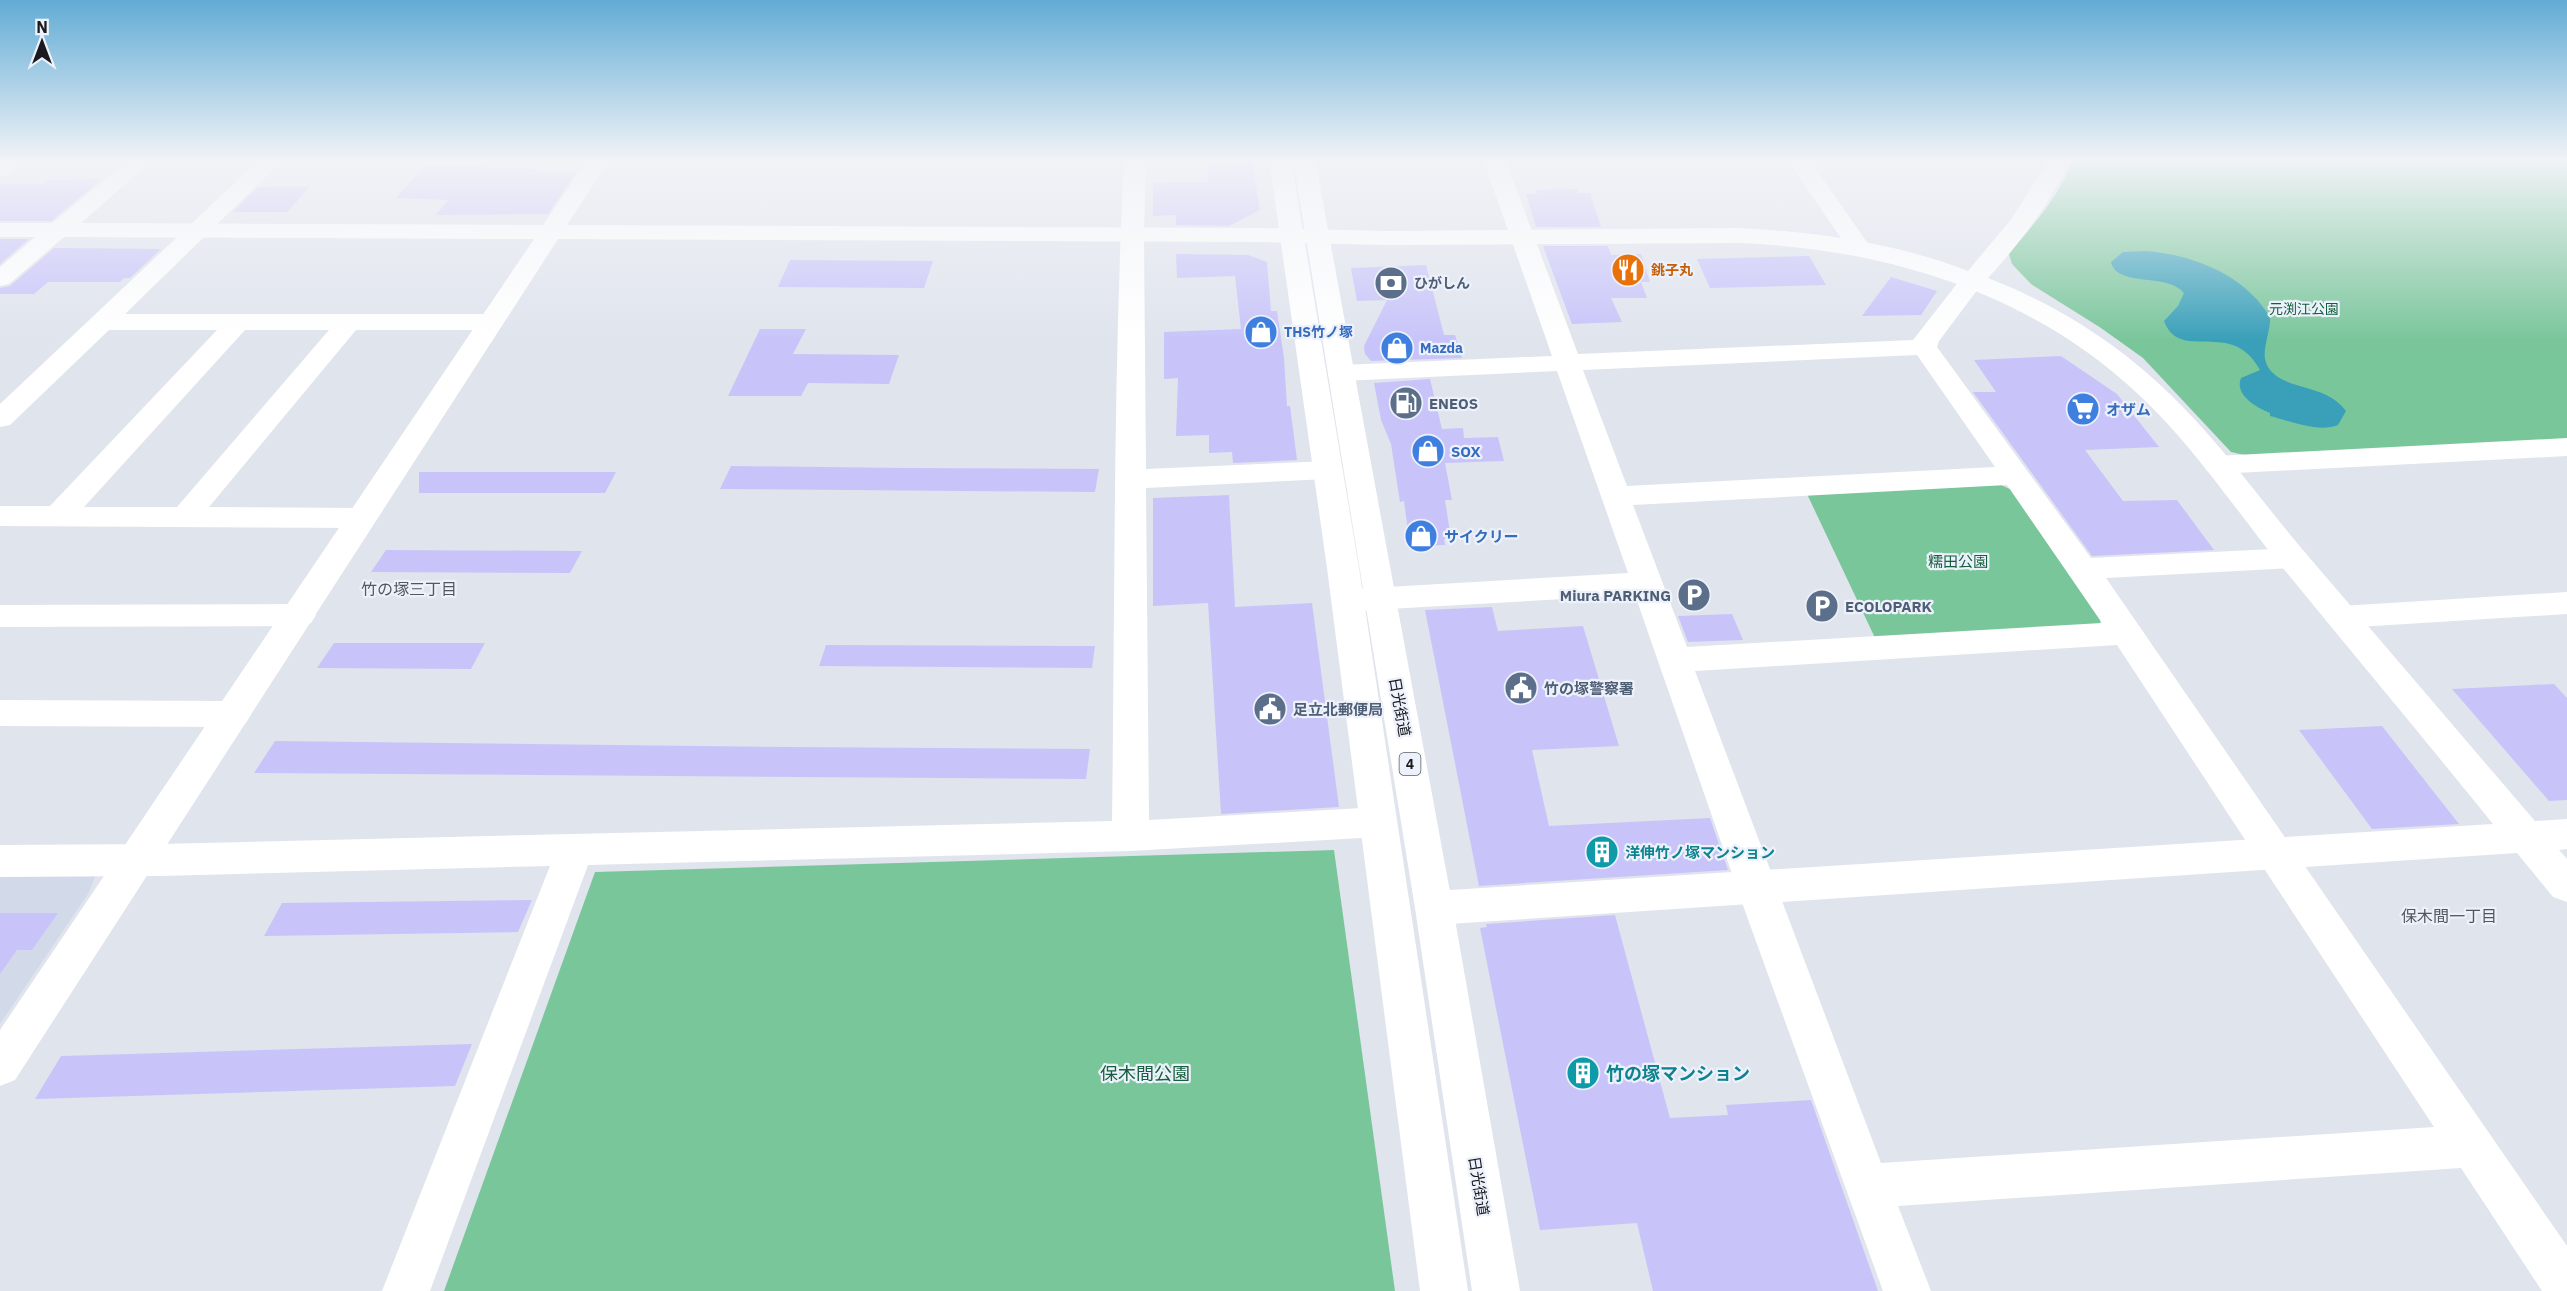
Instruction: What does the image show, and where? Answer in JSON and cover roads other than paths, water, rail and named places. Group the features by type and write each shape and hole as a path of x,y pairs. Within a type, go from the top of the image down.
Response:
{"main road":[{"path":"0,279 71,219"},
{"path":"0,419 209,219"},
{"path":"0,1066 560,219"},
{"path":"1130,836 1133,219"},
{"name":"日光街道","path":"1299,219 1341,373 1364,600 1379,822 1444,1291"},
{"name":"日光街道","path":"1304,219 1328,470 1364,600 1434,908 1496,1291"},
{"path":"1515,219 1907,1291"},
{"path":"1839,219 1859,248"},
{"path":"1924,347 1926,340 2022,219"},
{"path":"0,230 1304,237 1749,235 1819,242 1903,258 1972,281 2039,311 2105,352 2148,388 2217,465 2567,886"},
{"path":"103,322 490,322"},
{"path":"57,517 238,322"},
{"path":"185,517 349,322"},
{"path":"1341,373 1924,347"},
{"path":"1924,347 2083,569 2567,1287"},
{"path":"2217,465 2567,447"},
{"path":"1131,479 1328,470"},
{"path":"1617,496 2015,475"},
{"path":"0,516 362,518"},
{"path":"2083,569 2292,558"},
{"path":"1364,600 1648,583"},
{"path":"2342,617 2567,603"},
{"path":"0,615 300,615"},
{"path":"1677,660 2126,633"},
{"path":"0,713 234,714"},
{"path":"0,861 138,860 1130,836 1379,822"},
{"path":"1434,908 2276,855 2567,834"},
{"path":"406,1291 575,850"},
{"path":"1868,1185 2472,1146"}],"water":[{"path":"2146,251 2199,262 2232,278 2246,289 2270,317 2265,354 2268,367 2281,379 2324,394 2339,403 2346,411 2338,425 2313,427 2270,416 2270,413 2248,400 2241,390 2241,378 2260,370 2248,354 2235,346 2182,339 2172,333 2164,321 2178,306 2184,293 2166,283 2123,275 2115,270 2111,262 2123,252"}],"place":[{"name":"銚子丸","path":"1628,270"},
{"name":"ひがしん","path":"1391,283"},
{"name":"THS竹ノ塚","path":"1261,332"},
{"name":"Mazda","path":"1397,348"},
{"name":"ENEOS","path":"1406,403"},
{"name":"オザム","path":"2083,409"},
{"name":"SOX","path":"1428,451"},
{"name":"サイクリー","path":"1421,536"},
{"name":"Miura PARKING","path":"1694,595"},
{"name":"ECOLOPARK","path":"1822,606"},
{"name":"竹の塚警察署","path":"1521,688"},
{"name":"足立北郵便局","path":"1270,709"},
{"name":"洋伸竹ノ塚マンション","path":"1602,852"},
{"name":"竹の塚マンション","path":"1583,1073"}],"district":[{"name":"竹の塚三丁目","path":"409,589"},
{"name":"保木間一丁目","path":"2449,916"}],"park label":[{"name":"元渕江公園","path":"2304,309"},
{"name":"糯田公園","path":"1958,561"},
{"name":"保木間公園","path":"1145,1073"}]}
